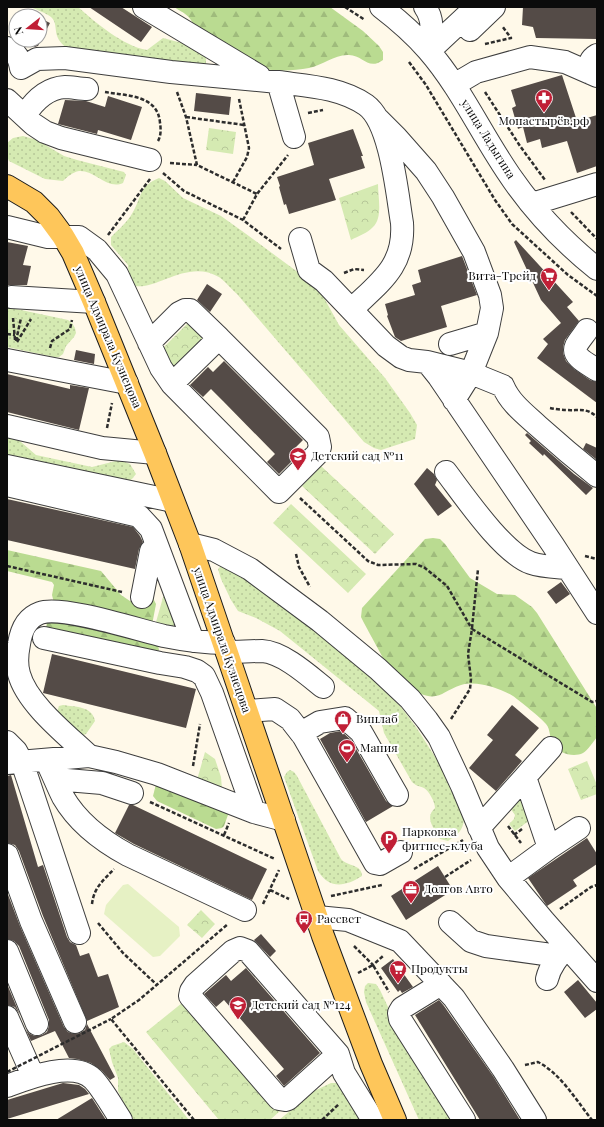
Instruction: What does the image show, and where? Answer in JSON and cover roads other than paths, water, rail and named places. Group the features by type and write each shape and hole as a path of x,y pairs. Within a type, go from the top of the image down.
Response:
{"main road":[{"name":"улица Адмирала Кузнецова","path":"7,186 34,202 49,217 64,236 94,302 120,391 155,453 190,544 284,820 306,906 395,1120"}],"street":[{"path":"144,7 271,81 294,137"},
{"name":"улица Ладыгина","path":"381,7 412,32 429,51 454,85 514,181 554,229 597,269"},
{"path":"425,7 430,14 432,23 429,51"},
{"path":"429,51 454,29 481,11"},
{"path":"7,48 15,52 20,59 14,66 7,89"},
{"path":"454,85 492,64 530,56 594,68"},
{"path":"14,66 37,59 66,58 171,72 271,81 326,89 349,96 367,106 378,120 426,171 474,252 490,295 492,308 487,333 470,373 454,400"},
{"path":"25,115 38,98 54,90 65,87 87,89"},
{"path":"7,100 33,124 45,132 151,168"},
{"path":"352,309 388,275 400,250 403,232 393,168 386,140 378,120"},
{"path":"532,204 597,184"},
{"path":"7,227 48,237 80,237 97,250 117,274 161,368 172,384 279,492 316,454 320,447 318,437 190,310 185,310 179,313 149,342"},
{"path":"292,245 309,270 324,281 393,352 409,360 426,362 470,373 503,386 506,394 515,405 550,437 597,476"},
{"path":"27,298 94,302"},
{"path":"588,330 576,346 576,352 578,357 597,370"},
{"path":"450,344 487,333"},
{"path":"172,384 219,338"},
{"path":"11,352 120,391"},
{"path":"426,362 439,377 553,545 597,613"},
{"path":"7,426 102,448 155,453"},
{"path":"7,466 173,501"},
{"path":"446,472 488,527 510,550 531,563 568,568"},
{"path":"7,485 140,516 151,528 193,641"},
{"path":"190,544 214,550 250,569 320,621 378,669 410,699 439,737 462,786 488,848 508,878 544,921 563,952 597,981"},
{"path":"142,597 151,551 158,548"},
{"path":"284,820 254,812 157,774 89,756 32,700 24,687 12,659 21,633 27,622 40,613 56,612 75,614 165,636 226,648 263,651 275,654 298,666 323,687"},
{"path":"44,638 185,667 197,671 204,676 212,693 254,812"},
{"path":"247,711 274,710 290,719 301,733 375,863 380,864 401,852"},
{"path":"301,733 320,722 346,718 361,732 397,795"},
{"path":"7,742 16,751 14,763 79,933"},
{"path":"479,828 552,748"},
{"path":"50,770 89,756"},
{"path":"14,763 102,783 132,793"},
{"path":"50,770 64,798 94,834 112,846 239,916"},
{"path":"525,777 541,854"},
{"path":"508,878 579,828"},
{"path":"7,855 31,921 74,1022"},
{"path":"306,906 348,920 400,941 454,998 504,1069 535,1120"},
{"path":"450,922 471,941 486,946 563,952"},
{"path":"338,1054 288,1099 279,1099 190,996 191,990 233,951 240,948 248,951 338,1054 344,1073 373,1120"},
{"path":"7,951 37,1024"},
{"path":"547,978 549,969 563,952"},
{"path":"441,984 402,1008 400,1019 464,1120"},
{"path":"7,1017 33,1076"},
{"path":"7,1086 33,1076 52,1072 69,1071 86,1075 92,1078 121,1120"}],"place":[{"name":"Монастырёв.рф","path":"544,113"},
{"name":"Вита-Трейд","path":"549,291"},
{"name":"Детский сад №11","path":"298,471"},
{"name":"Винлаб","path":"343,734"},
{"name":"Мания","path":"347,763"},
{"name":"Парковка фитнес-клуба","path":"389,854"},
{"name":"Долгов Авто","path":"411,904"},
{"name":"Рассвет","path":"304,934"},
{"name":"Продукты","path":"398,984"},
{"name":"Детский сад №124","path":"238,1020"}]}
